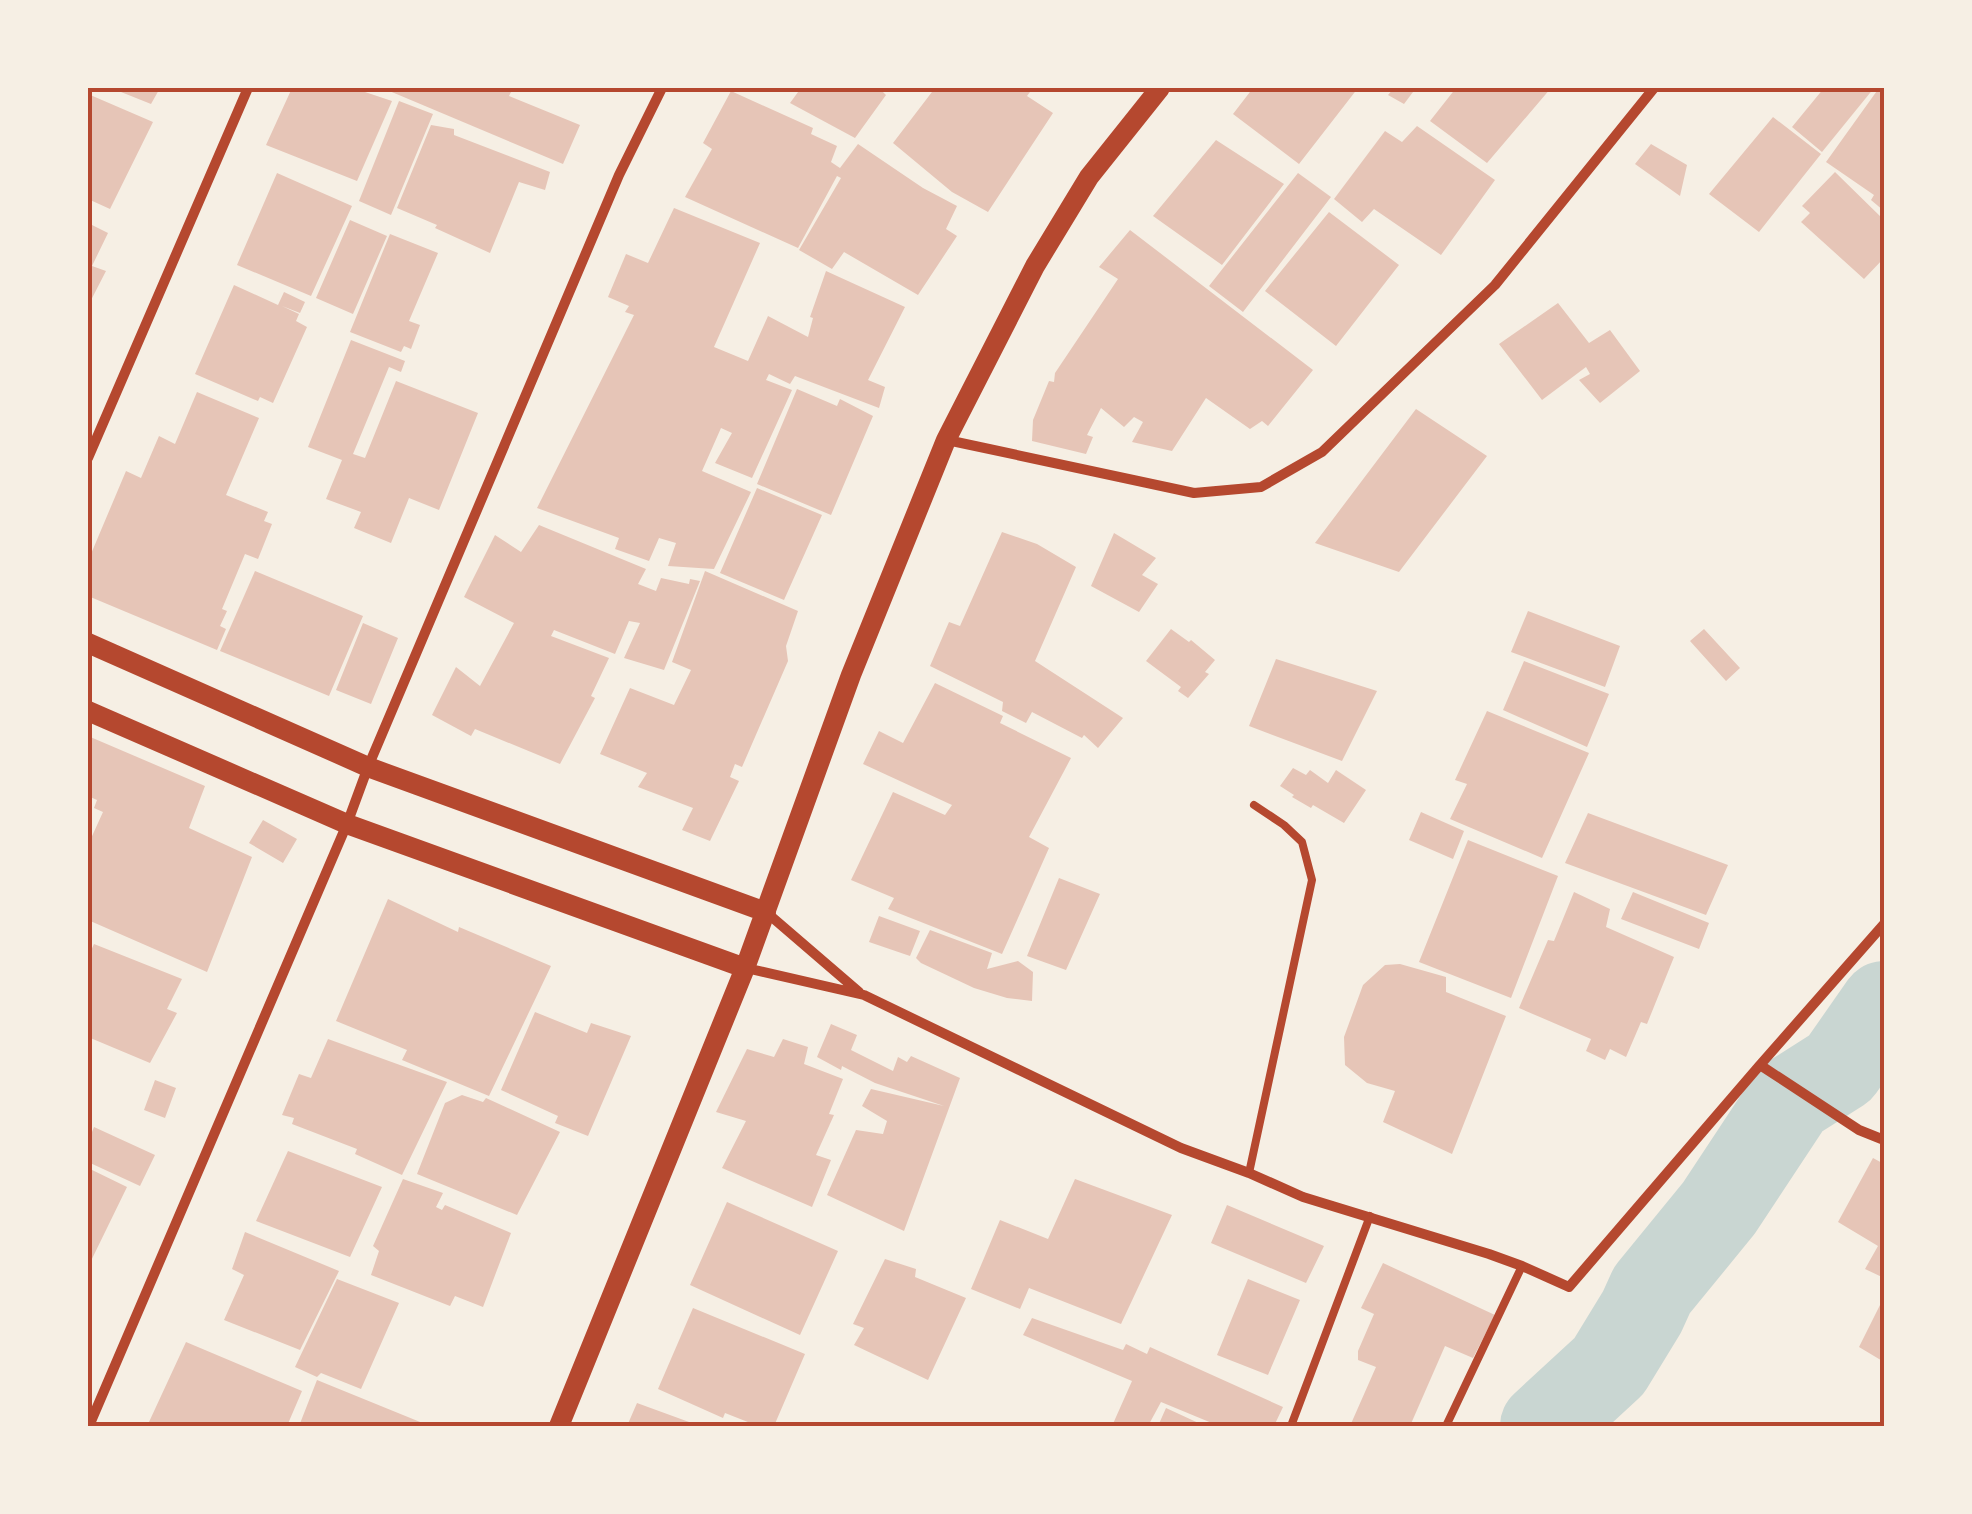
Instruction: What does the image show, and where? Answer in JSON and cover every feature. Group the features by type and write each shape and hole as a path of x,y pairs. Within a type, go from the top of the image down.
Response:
{"main road":[{"path":"559,1426 745,968 851,675 946,440 1035,266 1089,177 1160,88"},
{"path":"88,643 368,767 766,912"},
{"path":"88,712 347,824 745,968"}],"street":[{"path":"88,458 248,88"},
{"path":"89,1426 619,175 662,88"},
{"path":"946,440 1194,494 1261,486 1322,452 1495,285 1654,88"},
{"path":"766,912 864,996"},
{"path":"745,968 864,996 1181,1148 1303,1197 1522,1266 1569,1288 1884,924"},
{"path":"1760,1065 1860,1130 1884,1140"}],"lane":[{"path":"1249,1173 1312,880 1302,842 1284,824 1254,805"},
{"path":"1291,1426 1370,1216"},
{"path":"1446,1426 1522,1266"}],"building":[{"path":"111,88 160,88 151,104"},
{"path":"292,88 353,88 392,101 357,181 266,145"},
{"path":"389,88 513,88 509,96 580,125 563,164"},
{"path":"801,88 879,88 886,95 855,138 790,103"},
{"path":"935,88 1033,88 1027,96 1053,113 988,212 952,192 893,143"},
{"path":"1253,88 1358,88 1299,164 1233,114"},
{"path":"1394,88 1416,88 1404,104 1388,95"},
{"path":"1456,88 1551,88 1487,163 1430,121"},
{"path":"1824,88 1874,88 1822,152 1792,127"},
{"path":"1879,88 1884,88 1884,211 1871,200 1874,195 1826,162"},
{"path":"731,91 813,128 811,134 837,146 831,162 840,168 858,144 957,206 946,229 957,236 918,295 844,252 832,269 799,250 841,178 837,176 798,248 685,197 712,149 703,143"},
{"path":"88,94 153,122 110,209 88,199"},
{"path":"399,101 433,114 391,215 359,201"},
{"path":"1773,117 1821,154 1759,232 1709,194"},
{"path":"431,125 454,129 454,135 550,172 545,190 519,182 490,253 397,208"},
{"path":"1417,126 1495,180 1441,255 1374,209 1362,222 1334,199 1385,131 1402,142"},
{"path":"1216,140 1284,184 1222,265 1153,216"},
{"path":"1651,144 1687,165 1680,196 1635,164"},
{"path":"1835,172 1884,220 1884,258 1864,279 1801,222 1810,213 1802,206"},
{"path":"277,173 352,206 311,296 237,265"},
{"path":"1298,173 1331,197 1243,312 1209,286"},
{"path":"674,208 760,243 714,347 748,361 768,316 808,337 813,318 810,317 826,271 905,307 868,380 885,387 879,408 795,376 790,384 769,374 766,380 792,390 752,478 715,463 732,433 721,428 702,471 751,492 714,569 668,566 676,543 659,538 649,561 615,549 619,538 537,508 634,315 625,312 629,306 608,297 626,254 648,263"},
{"path":"1329,212 1399,265 1336,346 1265,291"},
{"path":"350,220 387,236 353,314 316,298"},
{"path":"88,223 108,233 92,266 106,271 88,306"},
{"path":"1130,230 1313,370 1268,426 1262,421 1250,429 1206,398 1172,451 1132,442 1143,422 1134,417 1124,427 1101,408 1087,435 1093,437 1086,454 1032,441 1033,420 1049,381 1054,382 1055,373 1118,279 1099,267"},
{"path":"390,234 438,253 409,321 420,325 411,349 404,346 401,352 350,332"},
{"path":"234,285 278,305 284,292 305,302 300,313 282,306 299,314 296,321 307,327 273,403 260,397 258,401 195,374"},
{"path":"1558,303 1589,343 1610,330 1640,371 1600,403 1579,380 1590,374 1586,367 1542,400 1499,344"},
{"path":"351,340 405,361 401,372 389,367 353,454 365,458 396,381 478,413 439,510 409,498 391,543 354,528 361,512 326,499 342,460 308,447"},
{"path":"797,389 837,406 840,399 873,416 831,515 757,484"},
{"path":"197,392 259,418 226,495 268,512 264,521 272,524 258,559 245,554 222,609 227,611 220,626 226,629 217,650 88,596 88,561 126,471 141,478 159,436 175,444"},
{"path":"1416,409 1487,456 1399,572 1315,543"},
{"path":"757,488 822,515 784,600 720,573"},
{"path":"539,525 646,569 638,584 656,591 661,578 689,584 690,579 700,581 664,670 624,658 640,623 629,621 615,654 554,630 551,636 609,658 591,696 595,698 560,764 475,729 471,736 432,715 456,667 480,686 514,623 464,597 495,535 521,552"},
{"path":"1002,532 1037,544 1076,567 1035,661 1123,718 1098,748 1084,735 1082,738 1032,712 1026,723 1002,711 1003,702 930,666 949,622 960,626"},
{"path":"1114,533 1156,558 1142,575 1158,584 1139,612 1091,586"},
{"path":"255,571 363,616 329,696 220,651"},
{"path":"705,571 798,611 786,646 788,661 742,767 735,764 730,777 739,781 710,841 682,830 693,808 638,787 647,773 600,754 630,688 674,705 691,670 672,662"},
{"path":"1528,611 1620,646 1605,687 1511,652"},
{"path":"363,623 398,638 371,704 336,690"},
{"path":"1171,629 1215,660 1205,672 1209,674 1188,698 1178,691 1181,687 1146,661"},
{"path":"1704,629 1740,668 1726,681 1690,641"},
{"path":"1276,659 1377,691 1342,761 1249,726"},
{"path":"1524,661 1609,694 1587,747 1503,710"},
{"path":"935,683 1003,716 1000,723 1071,758 1029,837 1049,848 1002,954 888,909 894,898 851,880 893,792 945,815 952,805 863,764 879,731 903,743"},
{"path":"1487,711 1589,753 1542,858 1450,819 1467,784 1455,780"},
{"path":"88,736 205,786 189,828 252,857 207,972 88,920 88,845 103,812 94,808 97,800 88,796"},
{"path":"1293,768 1306,775 1310,770 1328,783 1336,770 1366,790 1344,823 1313,805 1311,808 1280,786"},
{"path":"1421,812 1464,831 1453,859 1409,840"},
{"path":"1588,813 1728,865 1706,915 1565,863"},
{"path":"263,820 297,839 283,863 249,843"},
{"path":"1468,840 1558,876 1511,998 1419,962"},
{"path":"1059,878 1100,894 1066,970 1027,956"},
{"path":"1574,892 1610,909 1606,927 1674,957 1647,1024 1641,1022 1626,1057 1610,1049 1605,1060 1586,1051 1591,1039 1519,1008"},
{"path":"1633,892 1709,923 1699,949 1621,919"},
{"path":"388,899 458,932 459,927 551,966 489,1096 402,1060 407,1050 336,1021"},
{"path":"879,916 920,931 910,956 869,942"},
{"path":"930,930 992,953 987,969 1018,961 1033,972 1032,1001 974,988 921,963 916,958"},
{"path":"94,944 182,979 167,1009 177,1013 150,1063 88,1037 88,957"},
{"path":"1400,964 1446,977 1446,992 1506,1016 1452,1154 1383,1122 1395,1091 1367,1083 1345,1065 1344,1037 1363,985 1385,965"},
{"path":"535,1012 587,1033 591,1023 631,1036 588,1136 555,1123 558,1116 501,1090"},
{"path":"831,1024 857,1035 851,1050 893,1071 898,1057 907,1062 911,1056 960,1078 904,1231 827,1195 856,1130 883,1134 887,1121 862,1106 871,1089 944,1106 875,1083 842,1066 841,1070 817,1057"},
{"path":"328,1039 447,1082 402,1175 355,1154 357,1149 292,1124 294,1118 282,1115 299,1074 311,1078"},
{"path":"783,1039 808,1047 804,1064 843,1079 829,1114 834,1115 816,1155 831,1160 812,1207 722,1168 746,1121 716,1112 747,1049 774,1057"},
{"path":"155,1080 176,1088 165,1118 144,1110"},
{"path":"462,1095 483,1102 486,1098 560,1132 517,1215 417,1174 445,1103"},
{"path":"94,1127 155,1155 140,1186 88,1162 88,1142"},
{"path":"288,1151 382,1187 350,1257 256,1221"},
{"path":"1873,1158 1884,1164 1884,1278 1865,1269 1878,1246 1838,1222"},
{"path":"88,1168 127,1187 88,1267"},
{"path":"403,1179 443,1193 436,1207 442,1210 445,1205 511,1233 483,1307 455,1296 450,1306 371,1275 379,1251 373,1246"},
{"path":"1075,1179 1172,1215 1121,1324 1029,1288 1020,1309 971,1289 1000,1220 1048,1239"},
{"path":"727,1202 838,1251 800,1335 690,1285"},
{"path":"1227,1205 1324,1246 1306,1283 1211,1243"},
{"path":"245,1232 339,1271 300,1350 224,1320 244,1275 232,1269"},
{"path":"885,1259 916,1269 915,1277 966,1298 928,1380 854,1345 864,1328 853,1324"},
{"path":"1383,1263 1495,1315 1473,1358 1445,1346 1410,1426 1350,1426 1376,1367 1358,1360 1358,1351 1374,1314 1361,1308"},
{"path":"337,1279 399,1303 361,1389 295,1367"},
{"path":"1248,1279 1300,1300 1268,1375 1217,1355"},
{"path":"1884,1297 1884,1362 1859,1347"},
{"path":"693,1308 805,1354 774,1426 758,1426 725,1413 723,1418 658,1389"},
{"path":"1032,1318 1123,1350 1126,1344 1147,1354 1150,1347 1283,1407 1274,1426 1219,1426 1161,1402 1148,1426 1112,1426 1132,1381 1023,1335"},
{"path":"186,1342 302,1391 287,1426 162,1426 149,1422"},
{"path":"317,1380 430,1426 299,1426"},
{"path":"637,1403 700,1426 627,1426"},
{"path":"1166,1408 1205,1426 1158,1426"}],"waterway":[{"path":"1544,1426 1609,1366 1652,1290 1719,1208 1791,1099 1840,1068 1884,1005"}]}
